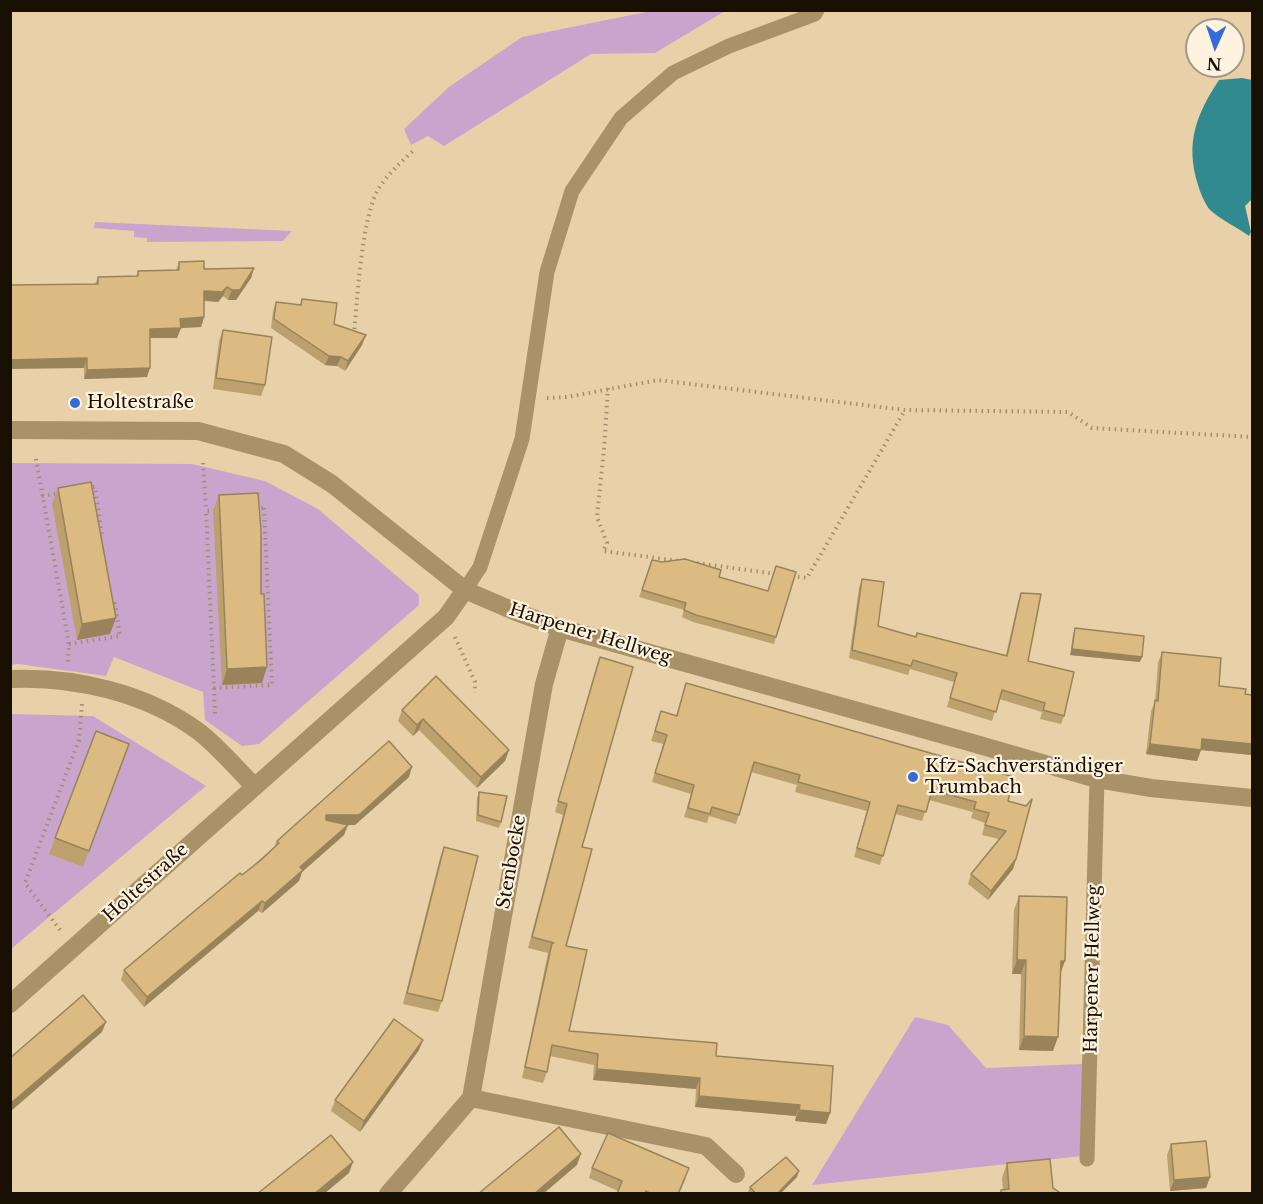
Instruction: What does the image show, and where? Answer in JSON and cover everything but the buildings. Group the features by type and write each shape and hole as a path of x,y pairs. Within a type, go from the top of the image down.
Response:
{"street":[{"name":"Harpener Hellweg","path":"10,430 198,431 284,454 332,484 465,590 560,628 1097,779 1151,788 1252,798"},
{"name":"Holtestraße","path":"10,1004 446,617 465,590"},
{"name":"Stenbocke","path":"471,1098 544,684 560,628"},
{"path":"10,679 38,678 75,683 143,702 177,717 217,747 254,786"},
{"path":"388,1194 471,1098 706,1146 736,1174"}],"lane":[{"path":"465,590 480,567 522,439 547,272 572,191 621,118 673,73 729,46 814,14 817,10"},
{"name":"Harpener Hellweg","path":"1087,1159 1097,779"}],"path":[{"path":"354,341 368,217 378,190 394,169 414,150"},
{"path":"529,398 567,397 658,380 905,410 1068,412 1092,428 1252,437"},
{"path":"609,388 597,517 607,543 603,551 682,561"},
{"path":"694,563 807,578 905,410"},
{"path":"36,459 75,683 79,740 25,882 73,947"},
{"path":"203,463 214,688 272,685 264,508 206,511"},
{"path":"84,489 94,487 102,535"},
{"path":"42,496 63,493"},
{"path":"69,644 120,636 114,598"},
{"path":"464,658 475,682 475,693"}],"shaded area":[{"path":"651,11 725,11 655,53 591,54 444,146 428,136 411,145 404,129 449,87 522,37"},
{"path":"95,222 292,231 283,241 147,242 147,238 134,237 134,231 94,228"},
{"path":"11,463 192,464 265,481 318,509 419,595 419,605 259,744 242,746 205,720 203,692 114,657 106,676 11,665"},
{"path":"11,714 93,716 206,786 11,949"},
{"path":"915,1017 948,1025 986,1068 1082,1064 1082,1156 812,1185"}],"water":[{"path":"1242,78 1252,80 1252,199 1245,206 1251,232 1249,236 1210,210 1203,198 1194,170 1195,130 1204,105 1219,80"}],"place":[{"name":"Holtestraße","path":"75,403"},
{"name":"Kfz-Sachverständiger Trumbach","path":"913,777"}]}
